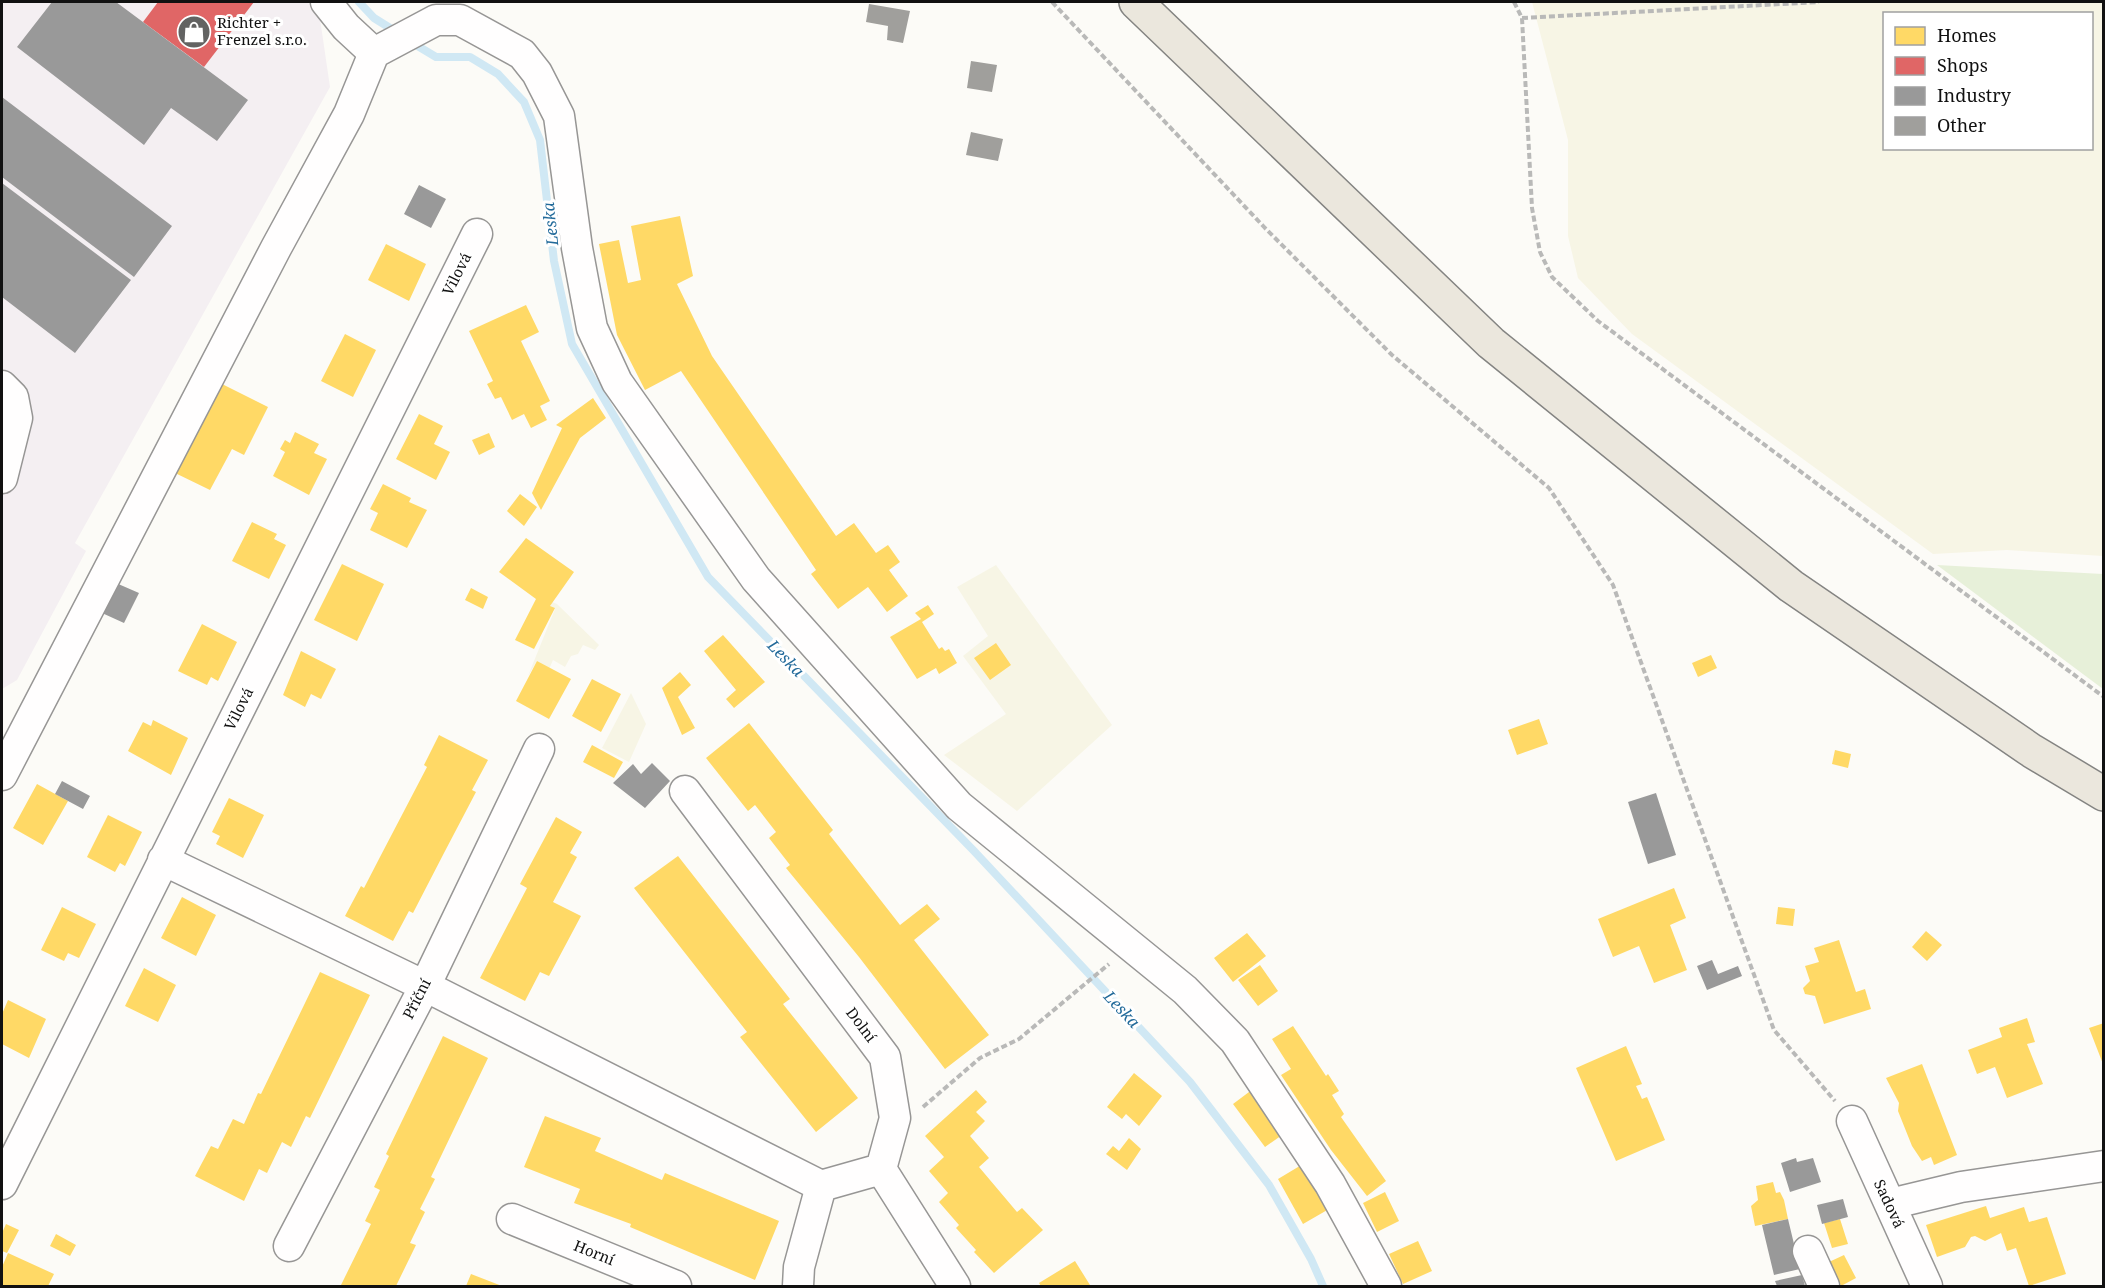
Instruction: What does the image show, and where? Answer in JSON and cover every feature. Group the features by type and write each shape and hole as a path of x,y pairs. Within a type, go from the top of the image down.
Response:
{"main road":[{"path":"1136,2 1491,343 1791,586 2032,751 2103,794"}],"street":[{"path":"326,2 346,27 380,50"},
{"path":"2,775 276,248 349,114 380,50 436,20 460,20 522,54 537,73 559,116 576,248 592,328 603,356 617,382 756,579 959,806 1185,990 1235,1041 1330,1184 1386,1287"},
{"name":"Vilová","path":"2,1184 477,234"},
{"path":"2,386 13,397 16,418 2,478"},
{"name":"Příční","path":"290,1246 425,986 539,749"},
{"name":"Dolní","path":"685,791 885,1057 895,1118 881,1169"},
{"path":"163,860 425,986 821,1186 881,1169 955,1287"},
{"name":"Sadová","path":"1852,1121 1927,1287"},
{"path":"1890,1204 1961,1187 2103,1166"},
{"path":"798,1287 799,1268 821,1186"},
{"name":"Horní","path":"512,1219 676,1287"},
{"path":"1809,1251 1824,1287"}],"path":[{"path":"1052,2 1265,228 1392,356 1550,488 1613,585 1774,1030 1852,1121"},
{"path":"1514,2 1522,18 1532,208 1540,252 1552,277 1598,321 2103,697"},
{"path":"1522,18 1819,2"},
{"path":"895,1118 918,1111 980,1058 1019,1039 1107,965"}],"shaded area":[{"path":"2,2 307,2 319,12 330,87 75,543 86,551 17,680 2,689"},
{"path":"1532,2 2103,2 2103,556 2007,550 1933,554 1632,334 1578,278 1568,236 1568,140"},
{"path":"996,565 1112,725 1017,811 944,755 1006,714 963,656 988,636 957,587"},
{"path":"552,602 557,604 599,645 595,650 583,645 578,654 571,656 565,667 553,660 549,669 537,661 528,676 555,609 550,606"},
{"path":"631,693 646,724 629,762 602,748"}],"green space":[{"path":"1937,565 2103,574 2103,689"}],"building: Homes":[{"path":"680,216 693,276 677,284 712,356 836,536 854,523 876,553 888,545 900,562 889,570 908,596 887,612 868,587 838,609 811,574 816,570 681,371 645,390 617,335 599,244 619,240 628,283 641,280 631,226"},
{"path":"386,244 426,264 409,301 368,280"},
{"path":"526,305 539,332 521,341 550,401 540,406 547,420 531,428 524,414 512,420 501,397 495,399 487,384 493,381 469,331"},
{"path":"345,334 376,350 353,397 321,381"},
{"path":"220,383 268,407 244,455 232,449 210,490 173,472"},
{"path":"593,398 606,418 580,438 541,510 532,493 562,428 556,425"},
{"path":"419,414 443,426 434,444 450,452 436,480 396,459"},
{"path":"295,432 319,444 314,453 327,459 309,495 273,476 285,452 280,449 285,440 290,443"},
{"path":"489,433 495,447 479,455 472,440"},
{"path":"383,484 411,498 409,502 427,510 407,548 370,530 378,513 370,509"},
{"path":"520,494 537,507 524,526 507,511"},
{"path":"252,522 277,534 274,539 286,545 269,579 232,561"},
{"path":"526,538 574,572 550,606 555,608 534,649 515,640 536,599 499,572"},
{"path":"342,564 384,584 357,641 314,620"},
{"path":"471,588 488,597 483,609 465,600"},
{"path":"928,605 934,614 922,622 939,649 942,647 945,651 949,649 957,663 939,674 936,668 917,679 890,637 921,619 915,613"},
{"path":"202,624 237,642 218,681 211,677 207,685 178,671"},
{"path":"723,635 765,682 734,708 726,699 736,690 704,651"},
{"path":"996,643 1011,665 990,680 974,658"},
{"path":"301,651 336,669 321,699 311,694 305,707 283,695"},
{"path":"1711,655 1717,668 1698,677 1692,663"},
{"path":"537,661 571,679 549,719 516,701"},
{"path":"680,672 691,685 678,697 695,728 682,735 662,688"},
{"path":"592,679 621,694 601,732 572,716"},
{"path":"1539,719 1548,744 1517,755 1508,730"},
{"path":"153,720 188,738 171,775 128,751 143,722 151,726"},
{"path":"749,723 833,830 829,834 900,925 927,904 940,919 914,940 989,1035 945,1069 859,957 786,868 790,865 769,838 776,832 755,805 748,811 706,758"},
{"path":"439,735 488,760 472,790 476,792 413,913 409,911 393,941 345,916 361,886 364,888 427,767 424,765"},
{"path":"592,745 623,762 614,778 583,762"},
{"path":"1835,750 1851,754 1848,768 1832,764"},
{"path":"37,784 68,801 43,845 13,828"},
{"path":"229,798 264,815 243,858 216,844 220,836 212,832"},
{"path":"108,815 142,832 125,866 120,863 115,872 87,857"},
{"path":"556,817 582,832 570,853 577,857 553,902 581,916 549,976 540,972 525,1001 480,978 527,888 520,884"},
{"path":"678,856 790,999 783,1004 858,1098 816,1132 740,1037 747,1032 634,888"},
{"path":"1674,888 1686,918 1670,925 1687,970 1654,983 1639,946 1613,957 1598,919"},
{"path":"182,897 216,915 196,956 161,938"},
{"path":"62,907 96,924 79,958 68,953 64,961 41,950"},
{"path":"1778,907 1795,909 1793,926 1776,924"},
{"path":"1926,931 1942,945 1927,961 1912,947"},
{"path":"1247,933 1266,956 1233,982 1214,958"},
{"path":"1839,940 1856,992 1865,989 1871,1009 1824,1024 1815,996 1805,994 1803,988 1810,981 1805,966 1819,962 1814,948"},
{"path":"1260,965 1278,991 1258,1006 1238,980"},
{"path":"144,968 176,985 158,1022 125,1006"},
{"path":"320,972 370,995 310,1118 306,1116 291,1147 282,1142 267,1173 259,1169 244,1201 195,1176 211,1146 218,1149 233,1119 244,1124"},
{"path":"8,1000 46,1019 29,1058 2,1044 2,1014"},
{"path":"2027,1018 2035,1042 2027,1044 2043,1084 2007,1098 1995,1067 1977,1074 1968,1050 2002,1037 1999,1028"},
{"path":"2104,1023 2104,1064 2103,1064 2089,1028"},
{"path":"1293,1026 1326,1076 1328,1074 1339,1091 1332,1095 1344,1114 1341,1117 1386,1181 1367,1196 1331,1150 1281,1075 1291,1069 1272,1039"},
{"path":"443,1036 488,1058 431,1177 435,1179 420,1209 425,1212 410,1243 416,1245 396,1286 341,1285 371,1224 365,1221 380,1190 374,1187 389,1156 386,1154"},
{"path":"1626,1046 1642,1084 1636,1086 1642,1099 1647,1097 1665,1140 1616,1161 1576,1068"},
{"path":"1922,1064 1957,1155 1934,1165 1931,1157 1922,1161 1912,1146 1898,1111 1899,1103 1886,1078"},
{"path":"1134,1073 1162,1096 1139,1126 1126,1114 1122,1119 1107,1107"},
{"path":"1253,1089 1285,1133 1265,1147 1233,1104"},
{"path":"976,1090 987,1102 976,1112 985,1121 970,1136 989,1158 979,1167 1017,1212 1022,1208 1043,1230 994,1273 974,1252 976,1250 956,1228 959,1225 939,1202 948,1193 929,1171 944,1157 925,1136"},
{"path":"545,1116 601,1138 595,1151 662,1180 665,1173 779,1221 755,1280 630,1227 631,1224 574,1203 580,1189 524,1167"},
{"path":"1129,1138 1141,1149 1127,1170 1106,1154 1113,1146 1119,1151"},
{"path":"1303,1164 1329,1209 1303,1224 1278,1179"},
{"path":"1773,1182 1776,1193 1780,1192 1784,1200 1788,1219 1755,1226 1751,1206 1758,1200 1756,1186"},
{"path":"1385,1192 1399,1221 1377,1232 1363,1203"},
{"path":"1986,1206 1990,1218 2024,1207 2029,1222 2047,1217 2066,1274 2029,1286 2016,1248 2007,1251 2001,1233 1985,1241 1975,1236 1971,1237 1965,1247 1937,1257 1926,1225"},
{"path":"1840,1219 1848,1244 1832,1248 1824,1223"},
{"path":"6,1224 19,1230 7,1253 2,1251 2,1233"},
{"path":"56,1234 76,1245 70,1256 50,1246"},
{"path":"1418,1241 1432,1271 1403,1284 1389,1254"},
{"path":"8,1253 54,1274 48,1286 2,1286 2,1267"},
{"path":"1844,1255 1856,1278 1841,1286 1829,1262"},
{"path":"1075,1261 1090,1285 1041,1286 1039,1283"},
{"path":"471,1274 502,1286 466,1286"}],"building: Shops":[{"name":"Richter + Frenzel s.r.o.","path":"158,2 254,2 204,67 143,22"}],"building: Industry":[{"path":"52,2 116,2 248,100 217,141 171,108 144,145 17,47"},
{"path":"2,97 172,226 134,277 2,177"},
{"path":"2,183 131,280 75,353 2,297"},
{"path":"419,185 446,199 431,228 404,214"},
{"path":"116,583 139,593 124,623 102,613"},
{"path":"652,763 670,781 645,808 613,783 633,764 641,774"},
{"path":"62,781 90,796 83,809 55,794"},
{"path":"1656,793 1676,855 1648,864 1628,802"},
{"path":"1712,960 1718,974 1738,966 1742,976 1707,990 1697,966"},
{"path":"1796,1158 1797,1162 1813,1158 1821,1182 1790,1192 1781,1163"},
{"path":"1843,1199 1848,1217 1822,1224 1817,1205"},
{"path":"1788,1219 1800,1269 1774,1275 1762,1225"},
{"path":"1802,1275 1805,1286 1777,1286 1775,1281"}],"building: Other":[{"path":"869,4 910,11 903,43 887,40 888,26 866,22"},
{"path":"971,61 997,65 992,92 967,88"},
{"path":"971,132 1003,139 998,161 966,155"}],"waterway":[{"name":"Leska","path":"359,2 374,18 398,33"},
{"name":"Leska","path":"411,42 436,57 470,57 498,74 524,102 540,140 554,261 572,344 708,577 974,851 1190,1082 1269,1185 1311,1259 1323,1286"}],"place":[{"name":"Richter + Frenzel s.r.o.","path":"194,32"}]}
